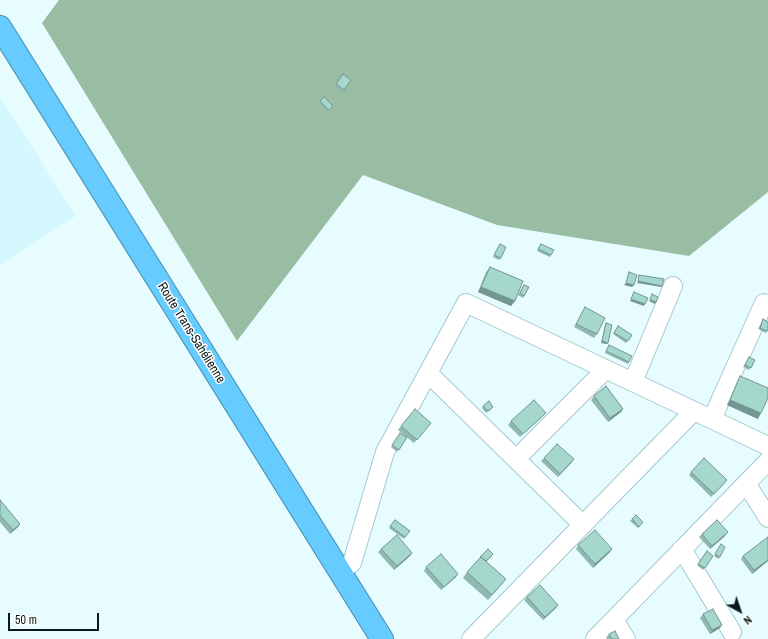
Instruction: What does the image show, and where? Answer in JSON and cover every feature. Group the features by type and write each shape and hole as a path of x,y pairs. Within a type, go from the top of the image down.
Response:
{"highway":[{"name":"Route Trans-Sahélienne","path":"0,27 382,639"}],"street":[{"path":"633,382 673,286"},
{"path":"340,572 352,564 385,452 466,303 768,446"},
{"path":"712,419 764,303"},
{"path":"516,459 606,369"},
{"path":"428,373 583,525"},
{"path":"472,639 694,410"},
{"path":"595,639 768,461"},
{"path":"746,483 768,518"},
{"path":"682,549 732,632"},
{"path":"614,620 626,639"}],"shaded area":[{"path":"0,97 76,216 0,265"}],"green space":[{"path":"59,0 768,0 768,192 689,256 497,225 363,175 237,341 42,23"}],"building":[{"path":"343,74 351,80 344,90 336,84"},
{"path":"324,97 333,106 329,110 320,101"},
{"path":"500,244 506,247 501,258 494,255"},
{"path":"541,244 554,250 551,255 538,249"},
{"path":"490,267 523,281 515,301 481,287"},
{"path":"629,272 637,275 634,285 626,283"},
{"path":"639,275 664,279 662,286 638,281"},
{"path":"524,285 529,287 524,296 520,293"},
{"path":"634,292 648,298 645,304 631,299"},
{"path":"652,294 658,297 656,302 650,300"},
{"path":"585,307 605,318 597,334 576,324"},
{"path":"763,319 768,322 767,331 760,328"},
{"path":"606,323 612,325 608,343 602,341"},
{"path":"618,326 632,335 628,341 614,333"},
{"path":"609,345 632,356 629,362 606,351"},
{"path":"749,357 755,360 751,368 745,365"},
{"path":"740,376 768,388 768,398 761,413 730,400"},
{"path":"606,386 623,409 610,418 594,396"},
{"path":"534,400 546,413 523,434 511,421"},
{"path":"489,401 493,407 488,411 483,406"},
{"path":"415,409 431,423 417,440 401,426"},
{"path":"400,433 407,437 399,450 392,445"},
{"path":"557,444 574,459 560,474 544,458"},
{"path":"704,458 727,480 714,494 691,472"},
{"path":"0,500 20,524 13,530 0,515"},
{"path":"636,515 643,522 639,527 632,519"},
{"path":"395,520 410,531 405,537 390,526"},
{"path":"717,520 728,532 712,546 702,534"},
{"path":"595,530 612,549 595,564 578,545"},
{"path":"397,535 412,553 397,566 381,549"},
{"path":"768,537 768,560 754,570 743,556"},
{"path":"721,544 725,547 720,557 715,554"},
{"path":"488,549 493,554 486,561 480,557"},
{"path":"707,551 713,556 705,568 698,564"},
{"path":"441,554 458,574 444,587 426,567"},
{"path":"481,557 506,579 492,595 467,572"},
{"path":"540,585 558,605 545,617 527,597"},
{"path":"713,609 722,625 712,630 703,614"},
{"path":"615,631 619,639 612,639 609,634"}]}
